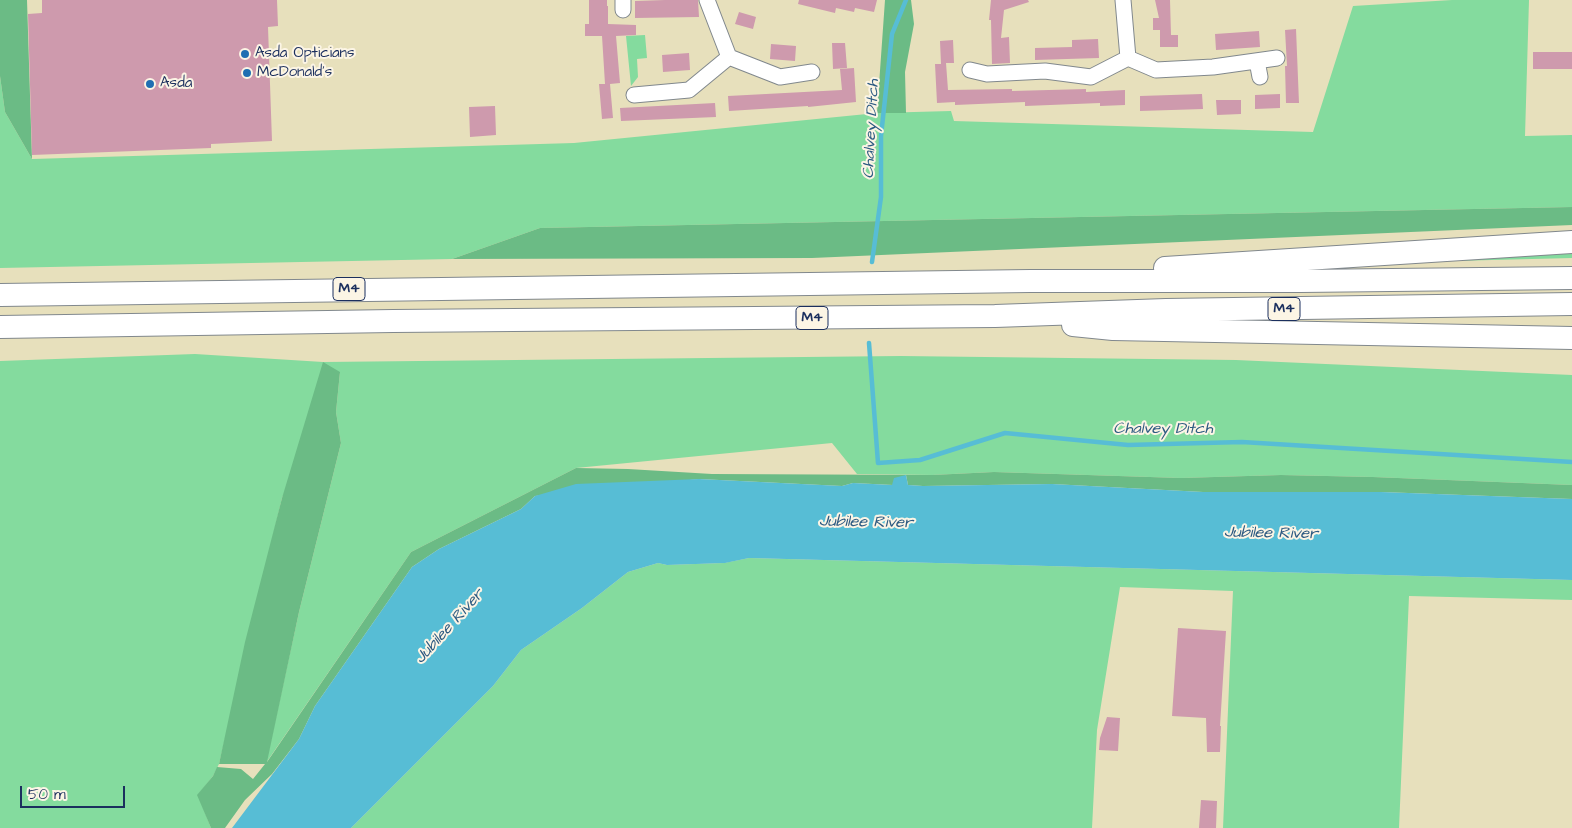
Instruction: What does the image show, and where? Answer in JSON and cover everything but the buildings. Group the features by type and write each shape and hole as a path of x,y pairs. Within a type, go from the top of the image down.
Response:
{"highway":[{"name":"M4","path":"1030,281 1208,264 1572,242"},
{"name":"M4","path":"0,295 1030,281 1572,278"},
{"name":"M4","path":"0,328 422,321 995,316 1166,310 1572,304"},
{"name":"M4","path":"995,316 1113,329 1572,338"}],"street":[{"path":"707,0 729,57 780,77 812,72"},
{"path":"1123,0 1128,58"},
{"path":"634,95 689,90 729,57"},
{"path":"1128,58 1156,70 1213,67 1276,58"},
{"path":"970,70 986,74 1045,71 1091,78 1128,58"},
{"path":"1257,61 1260,77"}],"green space":[{"path":"0,0 27,0 32,159 5,112 0,76"},
{"path":"885,0 911,0 914,24 905,72 906,113 877,113"},
{"path":"1452,0 1529,0 1525,136 1572,135 1572,207 540,228 452,259 0,268 0,76 5,112 32,159 574,143 877,113 951,111 954,121 1313,132 1353,6"},
{"path":"645,35 647,58 637,59 638,77 631,86 626,36"},
{"path":"1572,207 1572,225 812,258 452,259 540,228"},
{"path":"1572,252 1572,258 1452,261"},
{"path":"195,354 323,362 901,356 1236,360 1572,375 1572,485 1281,475 1181,478 994,472 932,475 857,474 832,443 576,468 411,552 266,763 299,612 341,443 336,412 340,372 282,498 219,764 213,776 198,795 211,828 0,828 0,361"},
{"path":"323,362 340,372 336,412 341,443 299,612 267,762 411,552 576,468 712,474 932,475 994,472 1181,478 1281,475 1373,477 1572,485 1572,499 1381,492 1203,492 1052,484 923,486 908,485 906,475 893,485 853,483 842,486 699,479 535,496 521,509 439,549 412,567 315,706 299,739 272,774 245,800 225,828 211,828 197,795 213,776 217,767 241,769 253,779 265,764 219,764 245,642 282,498"},
{"path":"749,558 1572,580 1572,600 1409,596 1399,828 1223,828 1233,591 1120,587 1097,730 1092,828 351,828 493,686 521,650 582,608 628,572 658,563 667,565 724,563"}],"water":[{"name":"Jubilee River","path":"906,475 908,485 923,486 1052,484 1203,492 1381,492 1572,499 1572,580 749,558 725,563 667,565 658,563 628,572 582,608 521,650 493,686 351,828 232,828 299,739 315,706 412,567 439,549 521,509 535,496 576,484 699,479 842,486 853,483 892,485 894,478"}],"waterway":[{"name":"Chalvey Ditch","path":"872,262 881,197 881,136 892,34 906,0"},
{"name":"Chalvey Ditch","path":"869,343 878,463 920,460 1005,433 1128,445 1242,442 1572,462"}],"place":[{"name":"Asda Opticians","path":"245,54"},
{"name":"McDonald's","path":"247,73"},
{"name":"Asda","path":"150,84"}]}
